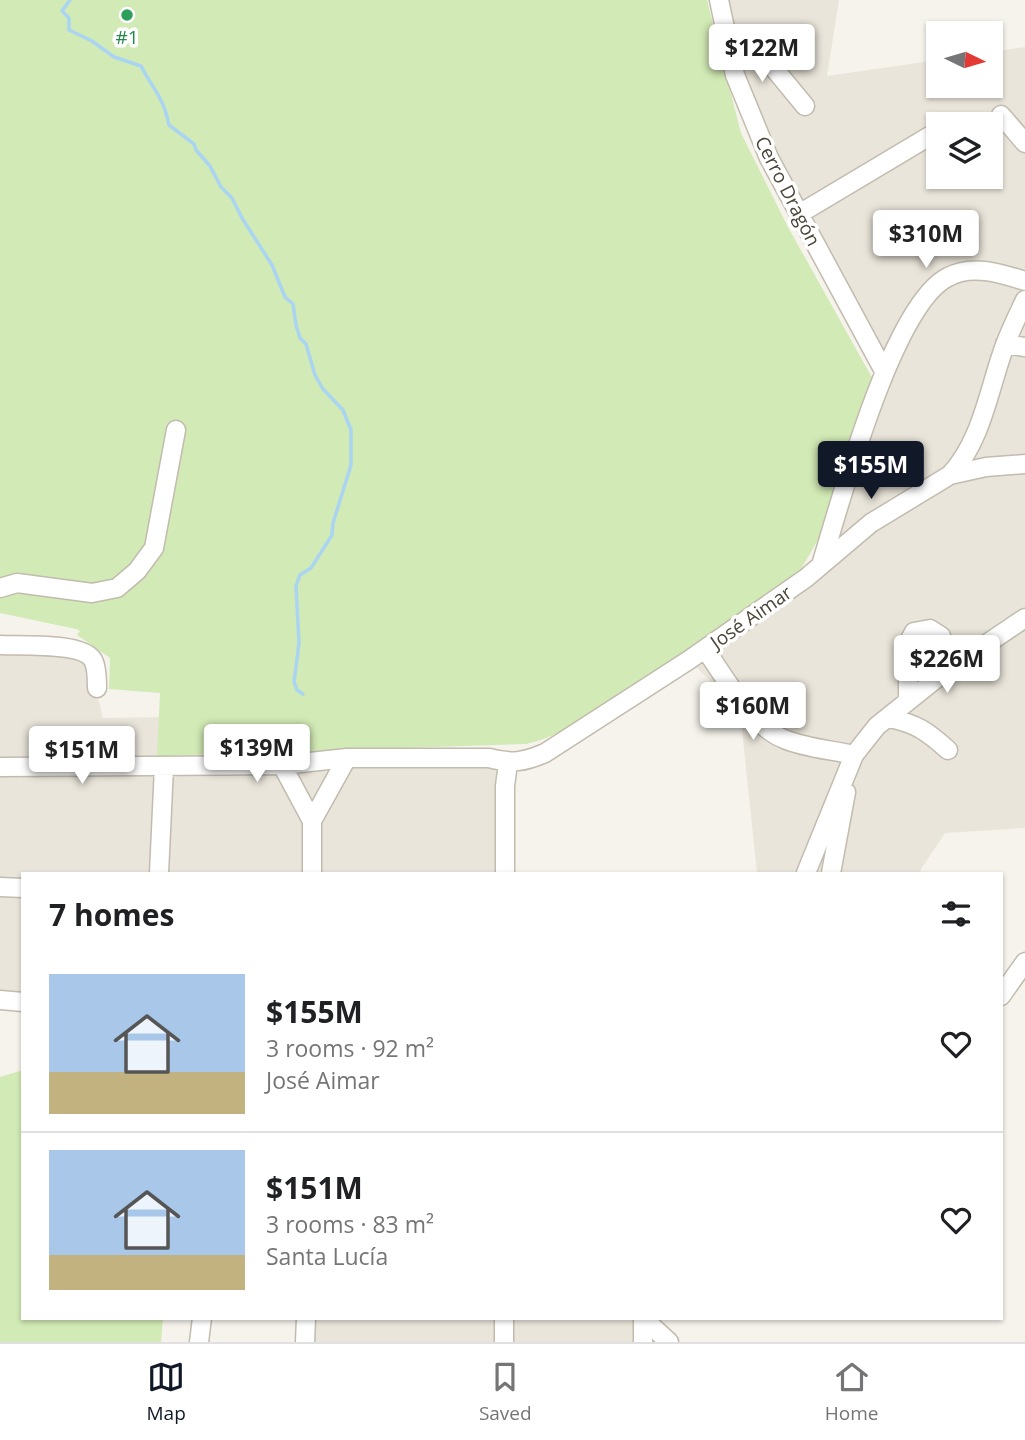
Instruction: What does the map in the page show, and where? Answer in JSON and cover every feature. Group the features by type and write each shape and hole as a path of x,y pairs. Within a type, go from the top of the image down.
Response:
{"street":[{"name":"Cerro Dragón","path":"719,0 735,75 769,158 884,371"},
{"path":"728,43 750,43 758,48 805,106"},
{"path":"1003,117 1025,143"},
{"path":"799,214 926,138"},
{"path":"821,566 884,371 928,293 947,277 971,270 998,272 1025,281"},
{"path":"950,475 962,461 988,400 1005,344 1025,300"},
{"path":"1005,344 1025,347"},
{"path":"0,588 17,583 92,593 117,588 137,571 154,548 176,430"},
{"name":"José Aimar","path":"0,767 282,765 347,758 489,758 508,763 529,760 545,753 705,649 821,566 871,523 950,475 986,467 1025,464"},
{"path":"806,872 854,755 877,726 942,674 1025,618"},
{"path":"908,700 908,643 914,632 930,629 941,636 945,648 942,674"},
{"path":"0,645 74,649 87,653 94,661 97,688"},
{"path":"705,649 766,728 784,739 854,755"},
{"path":"888,718 909,722 948,750"},
{"path":"831,872 854,755"},
{"path":"312,821 347,758"},
{"path":"505,872 505,786 508,763"},
{"path":"282,765 312,821 312,872"},
{"path":"159,872 164,767"},
{"path":"0,887 21,888"},
{"path":"1003,993 1025,962"},
{"path":"0,1000 21,1002"},
{"path":"199,1342 202,1320"},
{"path":"305,1342 306,1320"},
{"path":"504,1320 504,1342"},
{"path":"643,1320 643,1342"},
{"path":"645,1320 669,1342"}],"shaded area":[{"path":"719,0 839,0 827,76 926,62 926,98 1003,98 1003,50 1025,47 1025,828 945,833 920,872 757,872 740,710 689,660 821,566 884,371 769,158"},
{"path":"0,645 87,653 103,718 168,717 164,766 508,763 505,872 21,872 21,1002 0,1000"},
{"path":"306,1320 645,1320 669,1342 305,1342"}],"green space":[{"path":"0,0 707,0 741,133 788,227 875,383 833,507 796,576 599,710 564,730 526,744 157,756 160,693 109,689 110,658 77,635 80,631 76,629 0,613"},
{"path":"21,1071 21,1320 163,1320 161,1342 0,1342 0,1077"}],"waterway":[{"path":"70,0 62,11 69,18 69,30 92,41 114,57 141,66 161,100 169,125 194,144 221,187 232,198 272,265 285,297 293,304 300,338 306,344 315,375 323,389 343,410 351,430 351,465 333,523 332,535 311,568 300,575 296,586 299,643 294,682 297,690 303,694"}],"place":[{"name":"#1","path":"127,15"}]}
